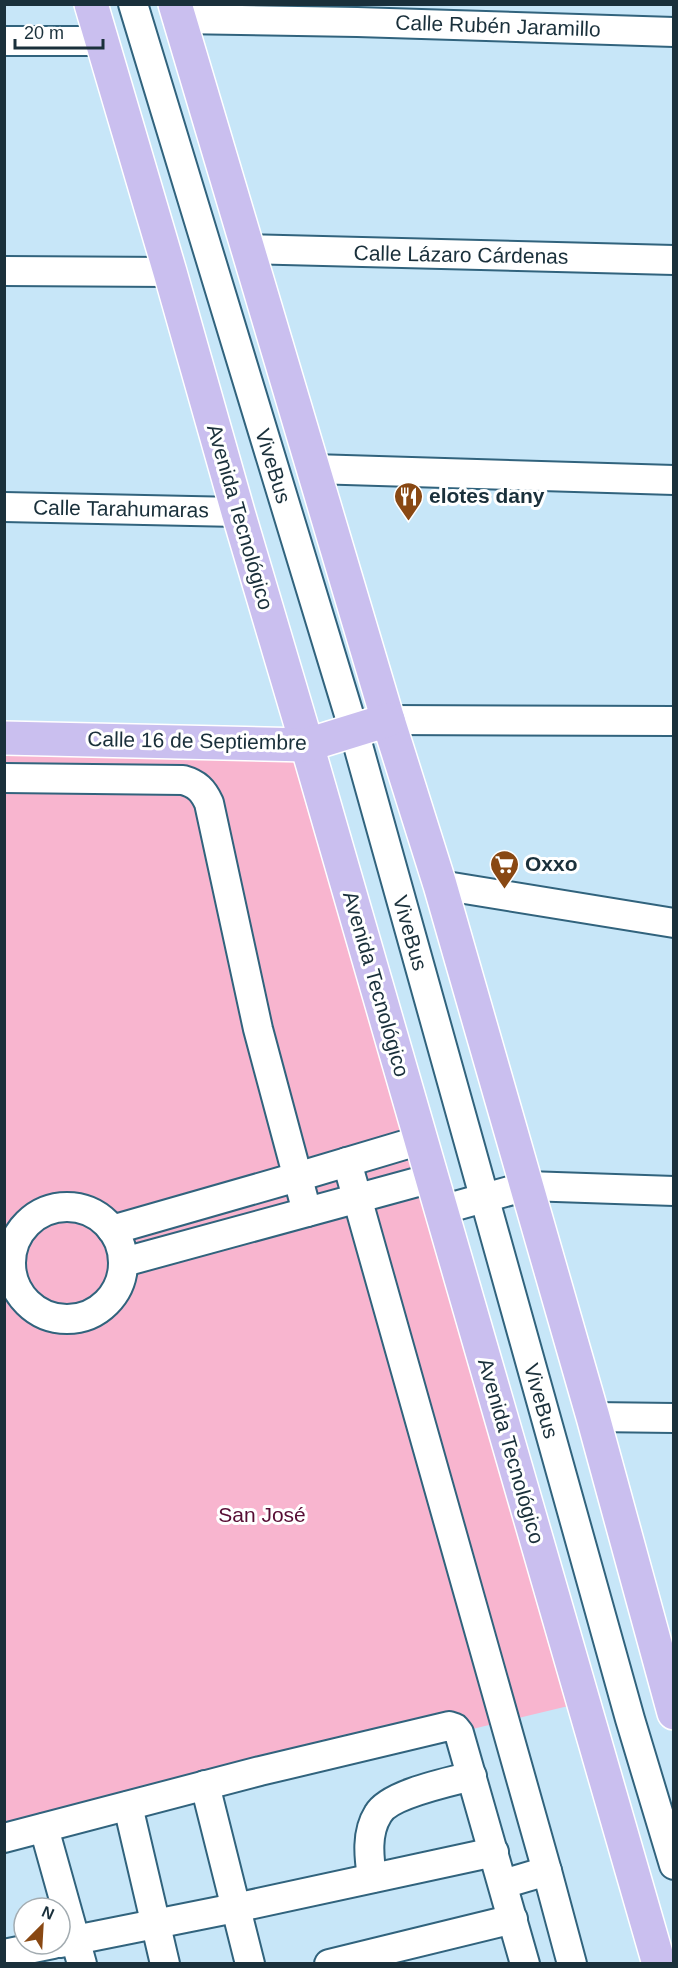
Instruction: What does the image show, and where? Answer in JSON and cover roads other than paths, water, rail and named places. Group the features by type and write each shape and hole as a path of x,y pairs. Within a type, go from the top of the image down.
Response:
{"main road":[{"name":"Avenida Tecnológico","path":"91,4 659,1964"},
{"path":"177,11 388,720 440,885 594,1417 673,1710"},
{"name":"Calle 16 de Septiembre","path":"4,738 307,745 388,720"}],"street":[{"name":"ViveBus","path":"133,4 354,731 630,1719 674,1865"},
{"name":"Calle Rubén Jaramillo","path":"177,11 357,13 674,32"},
{"path":"4,41 101,41"},
{"name":"Calle Lázaro Cárdenas","path":"248,249 674,260"},
{"path":"4,271 170,272"},
{"path":"313,469 674,480"},
{"name":"Calle Tarahumaras","path":"4,507 238,512"},
{"name":"Calle 16 de Septiembre","path":"388,720 674,721"},
{"path":"4,778 183,780 196,785 203,791 209,802 258,1029 307,1212"},
{"path":"440,885 674,923"},
{"path":"112,1230 421,1140"},
{"path":"347,1162 572,1964"},
{"path":"124,1262 432,1178"},
{"path":"441,1210 526,1186 674,1191"},
{"path":"75,1207 96,1215 112,1230 124,1262 119,1286 105,1306 84,1318 59,1320 36,1311 12,1295 8,1258 18,1236 32,1219 52,1209 75,1207"},
{"path":"594,1417 674,1418"},
{"path":"4,1838 205,1785 449,1726 455,1728 459,1733 525,1964"},
{"path":"372,1878 369,1859 370,1837 374,1822 382,1808 388,1802 401,1797 472,1776"},
{"path":"205,1785 250,1964"},
{"path":"128,1806 165,1964"},
{"path":"44,1828 58,1896"},
{"path":"72,1946 156,1924 494,1852"},
{"path":"503,1884 547,1871"},
{"path":"329,1964 513,1919"}],"place":[{"name":"elotes dany","path":"408,522"},
{"name":"Oxxo","path":"504,890"}],"park label":[{"name":"San José","path":"262,1515"}]}
